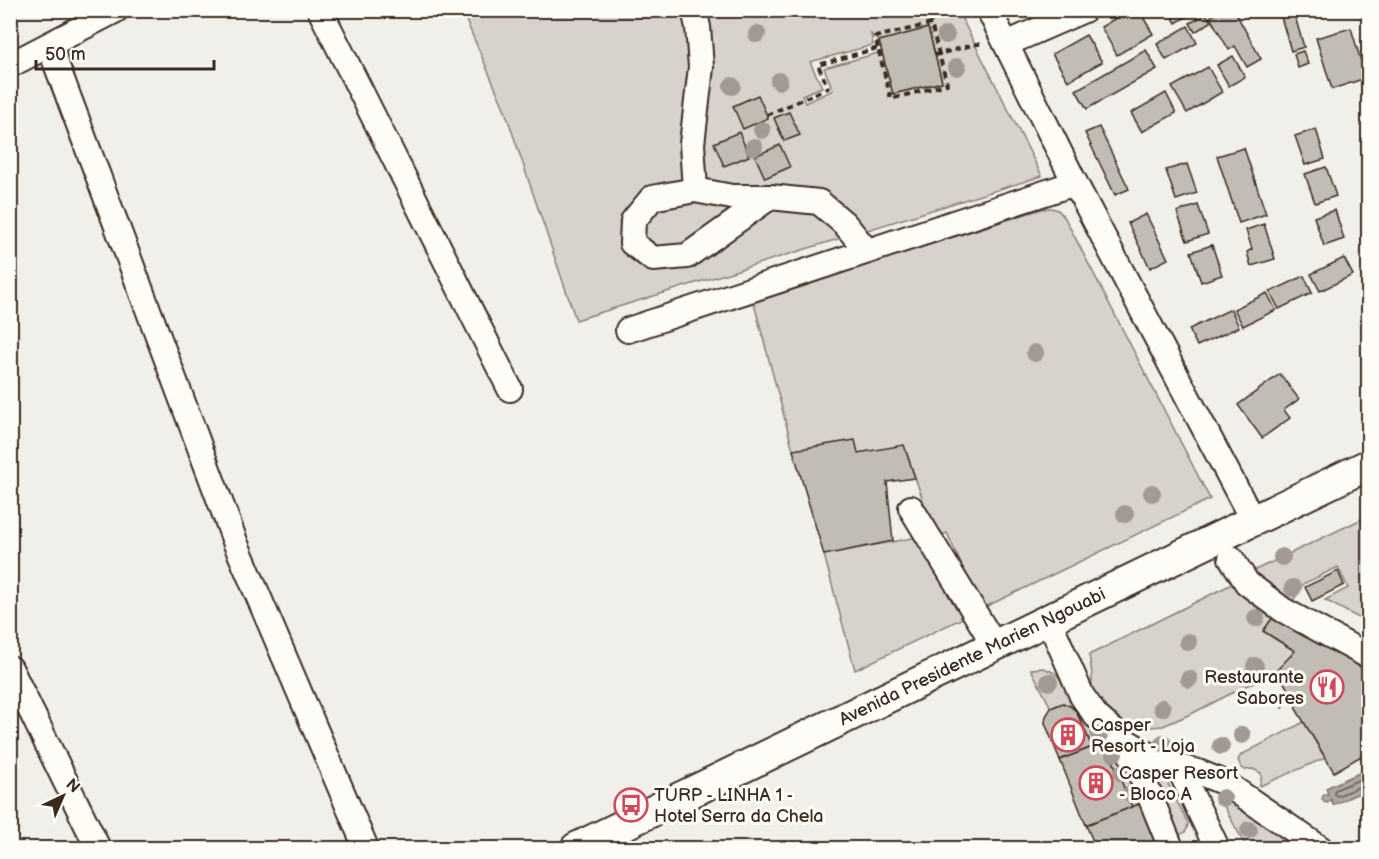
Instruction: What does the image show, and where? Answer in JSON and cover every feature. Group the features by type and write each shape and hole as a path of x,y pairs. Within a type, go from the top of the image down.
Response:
{"main road":[{"name":"Avenida Presidente Marien Ngouabi","path":"576,849 1368,465"}],"street":[{"path":"10,65 116,10"},
{"path":"320,10 510,388"},
{"path":"694,10 698,27 701,67 692,144 695,190"},
{"path":"989,10 1076,183 1253,521"},
{"path":"1006,44 1084,10"},
{"path":"49,45 236,544 366,849"},
{"path":"628,330 1076,183"},
{"path":"770,197 687,256 653,259 632,243 633,221 652,198 695,190 732,197 770,197 819,202 845,224 867,251"},
{"path":"911,508 994,646"},
{"path":"1231,558 1247,583 1283,610 1368,656"},
{"path":"1049,620 1082,696 1096,716 1124,740 1161,762 1198,772 1225,783 1320,849"},
{"path":"10,668 98,849"},
{"path":"1124,740 1145,783 1171,849"},
{"path":"1179,768 1217,848 1215,849"}],"path":[{"path":"931,24 937,54 947,84 891,99 878,48 875,37 931,24"},
{"path":"937,54 976,44 1006,44"},
{"path":"766,115 828,88 818,65 878,48"},
{"path":"1277,698 1283,708"}],"shaded area":[{"path":"462,11 958,11 1042,176 576,320 504,108","holes":["928,28 942,82 894,94 882,52 824,68 833,90 805,103 802,95 822,87 810,62 873,45 871,34 879,41"]},
{"path":"1051,208 1058,210 1065,218 1210,499 981,609 947,533 936,537 904,446 858,453 854,440 793,450 753,300"},
{"path":"1368,516 1368,623 1325,600 1348,588 1338,567 1303,584 1290,606 1247,574"},
{"path":"917,537 967,616 855,670 824,555"},
{"path":"1238,581 1274,616 1263,631 1295,651 1283,667 1163,726 1127,729 1103,710 1092,693 1089,655"},
{"path":"1044,668 1055,673 1109,729 1142,802 1132,807 1105,742 1092,747 1082,721 1074,709 1062,704 1051,708 1031,669"},
{"path":"1304,722 1325,758 1260,786 1261,773 1241,767 1238,760 1241,755"},
{"path":"1154,769 1160,770 1164,776 1188,823 1183,833 1176,835 1150,773"},
{"path":"1214,788 1314,848 1247,848"}],"water":[{"path":"1368,769 1368,789 1333,805 1331,799 1328,803 1324,802 1322,799 1324,794 1328,794 1326,788"}],"building":[{"path":"1129,10 1139,10 1153,34 1117,55 1101,27"},
{"path":"1168,10 1198,10 1176,23"},
{"path":"1222,10 1234,10 1261,59 1247,67 1235,46 1229,50 1210,17"},
{"path":"1279,10 1293,10 1304,47 1291,51"},
{"path":"1206,14 1211,22 1195,32 1190,23"},
{"path":"1188,26 1197,43 1166,60 1157,44"},
{"path":"928,28 942,82 893,94 879,41"},
{"path":"1351,28 1366,78 1332,89 1316,38"},
{"path":"1086,35 1102,62 1068,81 1052,54"},
{"path":"1146,50 1157,69 1087,109 1076,90"},
{"path":"1303,51 1308,64 1298,68 1294,54"},
{"path":"1233,56 1245,77 1229,86 1217,65"},
{"path":"1208,67 1222,92 1187,113 1172,87"},
{"path":"1166,93 1176,113 1142,132 1131,113"},
{"path":"758,95 768,118 743,129 733,106"},
{"path":"789,112 800,135 784,141 774,118"},
{"path":"1099,127 1129,189 1115,195 1085,133"},
{"path":"1316,129 1325,159 1305,165 1295,136"},
{"path":"739,132 749,156 724,166 714,143"},
{"path":"780,145 790,167 765,178 755,156"},
{"path":"1244,148 1266,214 1239,223 1217,156"},
{"path":"1187,164 1197,193 1176,200 1166,170"},
{"path":"1326,167 1336,196 1315,203 1305,174"},
{"path":"1198,205 1208,234 1187,241 1177,212"},
{"path":"1335,210 1344,239 1324,246 1314,217"},
{"path":"1146,214 1168,259 1150,268 1128,223"},
{"path":"1264,224 1275,259 1251,266 1247,252 1252,249 1246,230"},
{"path":"1212,245 1222,275 1201,282 1191,252"},
{"path":"1344,258 1353,275 1320,291 1311,274"},
{"path":"1304,276 1312,293 1279,309 1270,292"},
{"path":"1267,293 1276,310 1243,326 1234,309"},
{"path":"1231,309 1239,327 1197,346 1189,329"},
{"path":"1280,374 1299,399 1284,410 1290,418 1262,438 1238,405"},
{"path":"855,440 858,453 904,445 915,478 887,482 893,541 824,555 793,450"},
{"path":"1338,571 1344,585 1312,601 1305,587"},
{"name":"Restaurante Sabores","path":"1274,616 1368,671 1368,752 1334,772 1296,709 1295,702 1277,670 1295,651 1263,631"},
{"name":"Casper Resort - Loja","path":"1063,703 1076,711 1092,747 1060,760 1045,723 1051,708"},
{"name":"Casper Resort - Bloco A","path":"1105,742 1132,807 1086,825 1060,760"},
{"path":"1147,801 1163,840 1143,848 1096,848 1086,825"}],"place":[{"name":"Restaurante Sabores","path":"1327,687"},
{"name":"Casper Resort - Loja","path":"1068,735"},
{"name":"Casper Resort - Bloco A","path":"1096,783"},
{"name":"TURP - LINHA 1 - Hotel Serra da Chela","path":"631,805"}]}
